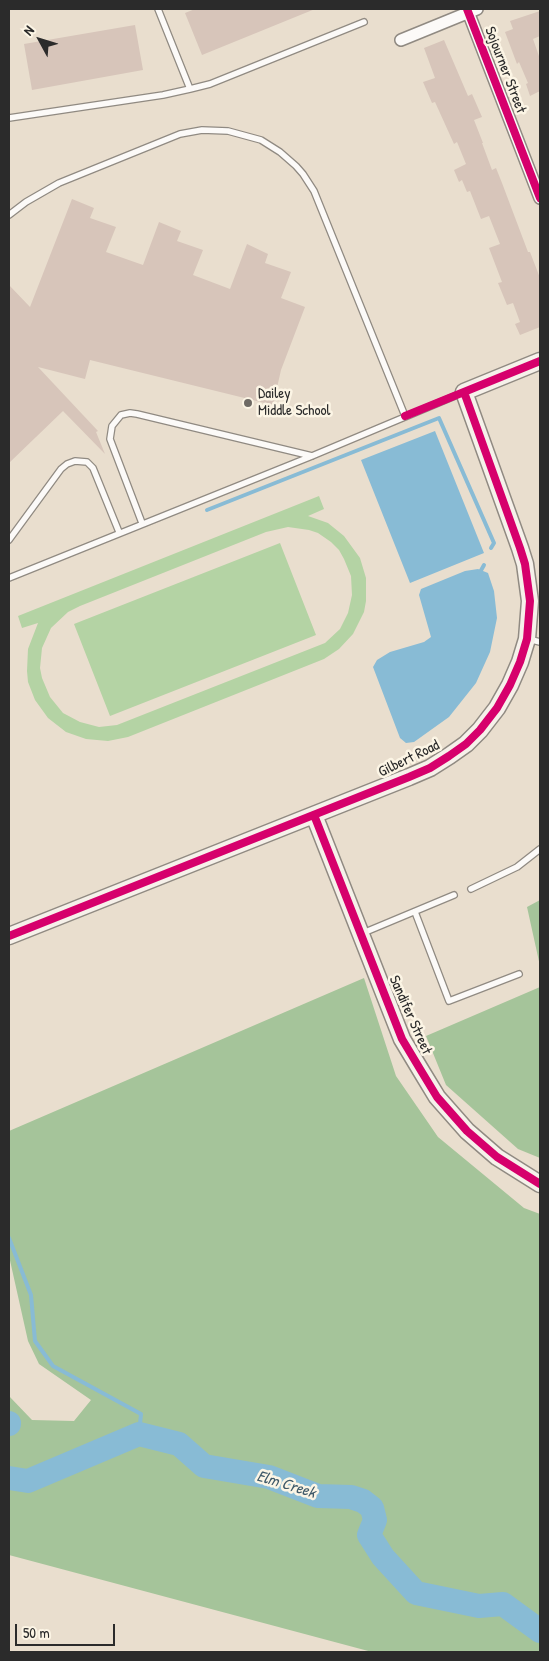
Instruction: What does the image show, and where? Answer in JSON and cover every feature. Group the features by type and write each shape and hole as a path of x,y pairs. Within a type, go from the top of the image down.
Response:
{"street":[{"path":"401,40 471,10"},
{"name":"Sojourner Street","path":"471,10 540,198"},
{"path":"464,392 540,361"},
{"name":"Gilbert Road","path":"9,936 430,768 466,744 480,730 497,708 533,640 525,564 464,392"},
{"name":"Sandifer Street","path":"314,815 402,1039 437,1097 467,1131 497,1157 540,1184"}],"lane":[{"path":"158,9 190,89"},
{"path":"9,118 164,95 210,84 364,22"},
{"path":"9,215 26,202 59,183 180,134 202,130 222,130 244,134 260,140 280,152 296,166 314,191 406,416"},
{"path":"9,578 119,532 312,456 464,392"},
{"path":"142,523 110,439 112,426 121,415 136,414 312,456"},
{"path":"9,540 61,469 67,464 80,461 87,462 93,468 119,532"},
{"path":"470,889 517,866 540,849"},
{"path":"361,934 454,896"},
{"path":"415,912 449,1001 519,974"}],"green space":[{"path":"319,496 324,509 308,516 328,523 344,536 360,558 366,578 364,612 353,634 339,649 324,659 128,737 108,741 86,739 66,732 48,718 35,700 28,682 27,671 28,649 38,623 22,628 18,616","holes":["288,527 318,533 339,550 351,576 352,595 348,613 340,629 325,643 117,725 99,727 80,722 63,713 50,697 40,668 42,648 51,628 68,612 266,532"]},
{"path":"280,543 316,635 110,716 74,624"},
{"path":"540,900 540,966 527,907"},
{"path":"364,978 396,1076 438,1137 524,1208 540,1214 540,1652 372,1652 9,1555 9,1396 32,1420 74,1421 91,1400 39,1364 28,1341 9,1256 9,1131"},
{"path":"540,987 540,1158 518,1149 446,1085 426,1036"}],"water":[{"path":"435,431 484,553 410,583 361,460"},
{"path":"478,569 488,573 494,591 497,618 490,652 476,683 449,717 414,742 406,743 400,738 373,667 377,660 390,652 424,642 431,637 419,595 421,589 465,571"}],"building":[{"path":"195,9 315,9 202,55 185,13"},
{"path":"540,11 540,36 533,39 540,59 540,91 530,96 526,84 528,83 519,62 517,64 505,32 513,29 510,21"},
{"path":"135,25 143,70 32,90 24,44"},
{"path":"444,40 468,96 472,94 482,117 474,120 482,143 492,170 496,168 540,278 540,327 520,335 515,324 520,322 513,303 507,305 498,283 502,282 489,248 500,244 489,216 481,219 470,191 467,192 462,180 459,182 454,170 466,164 457,142 454,144 435,102 432,103 423,82 435,78 424,48"},
{"path":"72,199 94,208 90,218 116,227 106,252 143,265 159,222 181,231 177,241 203,250 193,275 230,289 247,244 268,254 265,263 291,272 281,298 305,307 281,370 273,405 90,360 85,379 38,367 98,431 96,432 105,454 63,411 9,463 9,285 30,307"}],"waterway":[{"path":"207,510 439,418 494,543 491,548"},
{"path":"479,574 484,565"},
{"path":"9,1238 31,1295 35,1341 53,1366 141,1414 139,1434"},
{"name":"Elm Creek","path":"9,1478 28,1481 139,1434 179,1444 204,1466 269,1477 318,1496 351,1497 363,1501 372,1508 375,1520 369,1535 383,1557 416,1593 479,1606 503,1604 540,1631"}],"cycle path":[{"path":"467,9 540,198"},
{"path":"405,416 540,361"},
{"path":"9,936 430,768 466,744 480,730 497,708 520,662 527,639 530,601 525,564 520,548 464,392"},
{"path":"314,815 402,1039 437,1097 467,1131 497,1157 540,1184"}],"place":[{"name":"Dailey Middle School","path":"248,403"}]}
